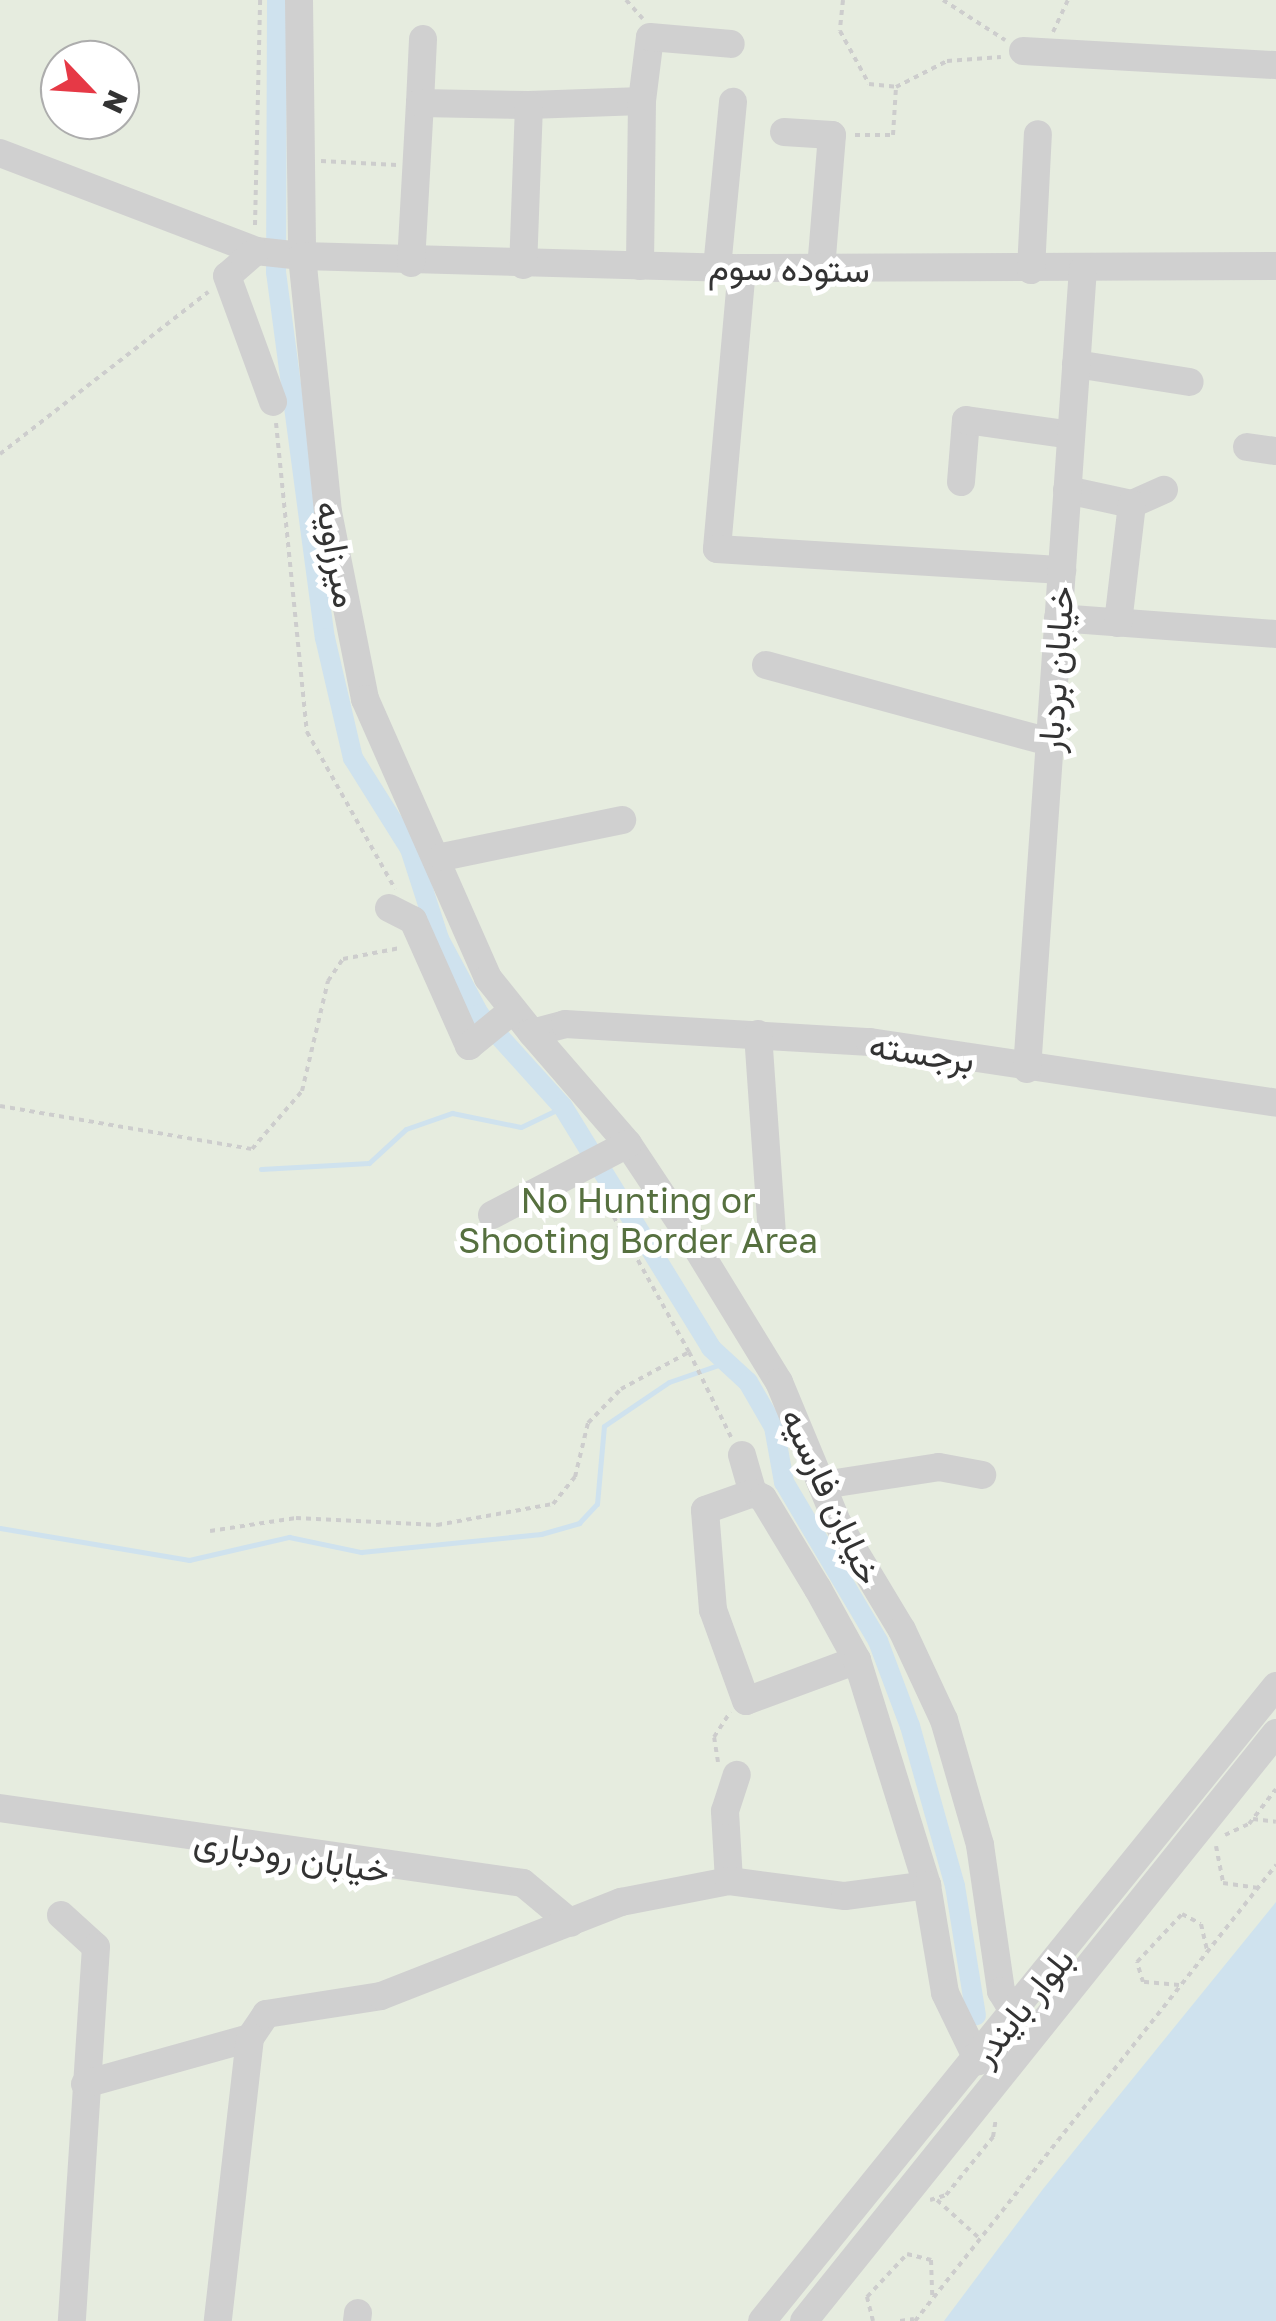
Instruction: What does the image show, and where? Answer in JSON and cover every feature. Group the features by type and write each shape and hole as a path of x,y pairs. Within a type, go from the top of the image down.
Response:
{"street":[{"name":"میرزاویه","path":"299,0 298,160 277,254 365,698 442,857 488,978 500,1021 532,1033"},
{"path":"640,266 642,101 650,37 731,44"},
{"path":"410,263 423,40"},
{"path":"1033,52 1276,64"},
{"path":"420,104 642,101"},
{"path":"733,102 717,549 1062,570"},
{"path":"523,265 529,105"},
{"path":"784,132 832,135 821,269"},
{"path":"1031,270 1038,134"},
{"name":"ستوده سوم","path":"0,153 277,254 410,263 729,268 1031,270 1276,266"},
{"path":"273,402 227,276 277,254"},
{"name":"خیابان بردبار","path":"1026,1069 1083,269"},
{"path":"1076,364 1190,382"},
{"path":"962,482 966,420 1072,435"},
{"path":"1248,447 1276,451"},
{"path":"1068,490 1132,504 1164,490"},
{"path":"1118,623 1132,504"},
{"path":"1058,618 1276,634"},
{"path":"766,666 1050,742"},
{"path":"442,857 622,820"},
{"path":"389,908 414,920 470,1046 500,1021"},
{"name":"برجسته","path":"532,1033 565,1024 758,1034 1276,1103"},
{"name":"خیابان فارسیه","path":"532,1033 606,1160 778,1382 823,1485 944,1720 980,1845 1001,1991 1014,2014"},
{"path":"758,1034 772,1233"},
{"path":"492,1215 606,1160"},
{"path":"742,1455 753,1493"},
{"path":"823,1485 940,1468 982,1475"},
{"name":"خیابان فارسیه","path":"746,1701 713,1610 705,1510 753,1493 857,1660 927,1885 945,1993 978,2061"},
{"path":"746,1701 857,1660"},
{"name":"بلوار بایندر","path":"762,2321 978,2061 1276,1686"},
{"name":"بلوار بایندر","path":"804,2321 1276,1734"},
{"path":"728,1881 734,1786"},
{"name":"خیابان رودباری","path":"0,1808 523,1882 572,1923"},
{"path":"218,2321 250,2038 266,2014 381,1996 621,1902 728,1881 845,1896 927,1885"},
{"path":"62,1915 96,1947 72,2321"},
{"path":"85,2084 250,2038"}],"path":[{"path":"260,0 277,254"},
{"path":"842,0 840,32 869,84 896,87 948,60 1033,52"},
{"path":"942,0 1033,52"},
{"path":"1033,52 1068,0"},
{"path":"832,135 892,134 896,87"},
{"path":"298,160 416,166"},
{"path":"0,454 227,276"},
{"path":"273,402 306,732 326,780 398,882 389,908"},
{"path":"0,1106 252,1149 302,1091 328,1009 328,980 343,959 427,944"},
{"path":"606,1160 703,1388 742,1455"},
{"path":"210,1531 296,1518 437,1525 554,1504 575,1477 588,1422 621,1389 689,1352"},
{"path":"734,1786 714,1738 746,1701"},
{"path":"1206,1859 1216,1846 1253,1819 1276,1790"},
{"path":"1253,1819 1276,1822"},
{"path":"1216,1846 1223,1883 1258,1888"},
{"path":"900,2321 915,2320 1276,1865"},
{"path":"1180,1986 1156,1986 1136,1973 1163,1930 1175,1916 1190,1916 1207,1951"},
{"path":"1153,1924 1163,1930"},
{"path":"1130,1954 1141,1939"},
{"path":"918,2214 993,2137 1006,2104"},
{"path":"935,2198 978,2237"},
{"path":"873,2321 867,2297 906,2254 930,2260 932,2297"},
{"path":"881,2259 891,2267"}],"green space":[{"name":"No Hunting or Shooting Border Area","path":"0,0 1276,0 1276,2321 0,2321"}],"water":[{"path":"1276,1902 1276,2321 944,2321 1043,2189"}],"waterway":[{"path":"277,0 276,272 325,638 353,758 410,849 439,939 479,1014 563,1107 711,1348 748,1382 774,1427 784,1482 878,1641 910,1726 955,1886 976,2015"},
{"path":"261,1169 369,1163 406,1129 452,1113 521,1127 563,1107"},
{"path":"0,1528 189,1560 289,1537 361,1552 541,1534 579,1523 597,1504 604,1426 669,1382 727,1362"}]}
